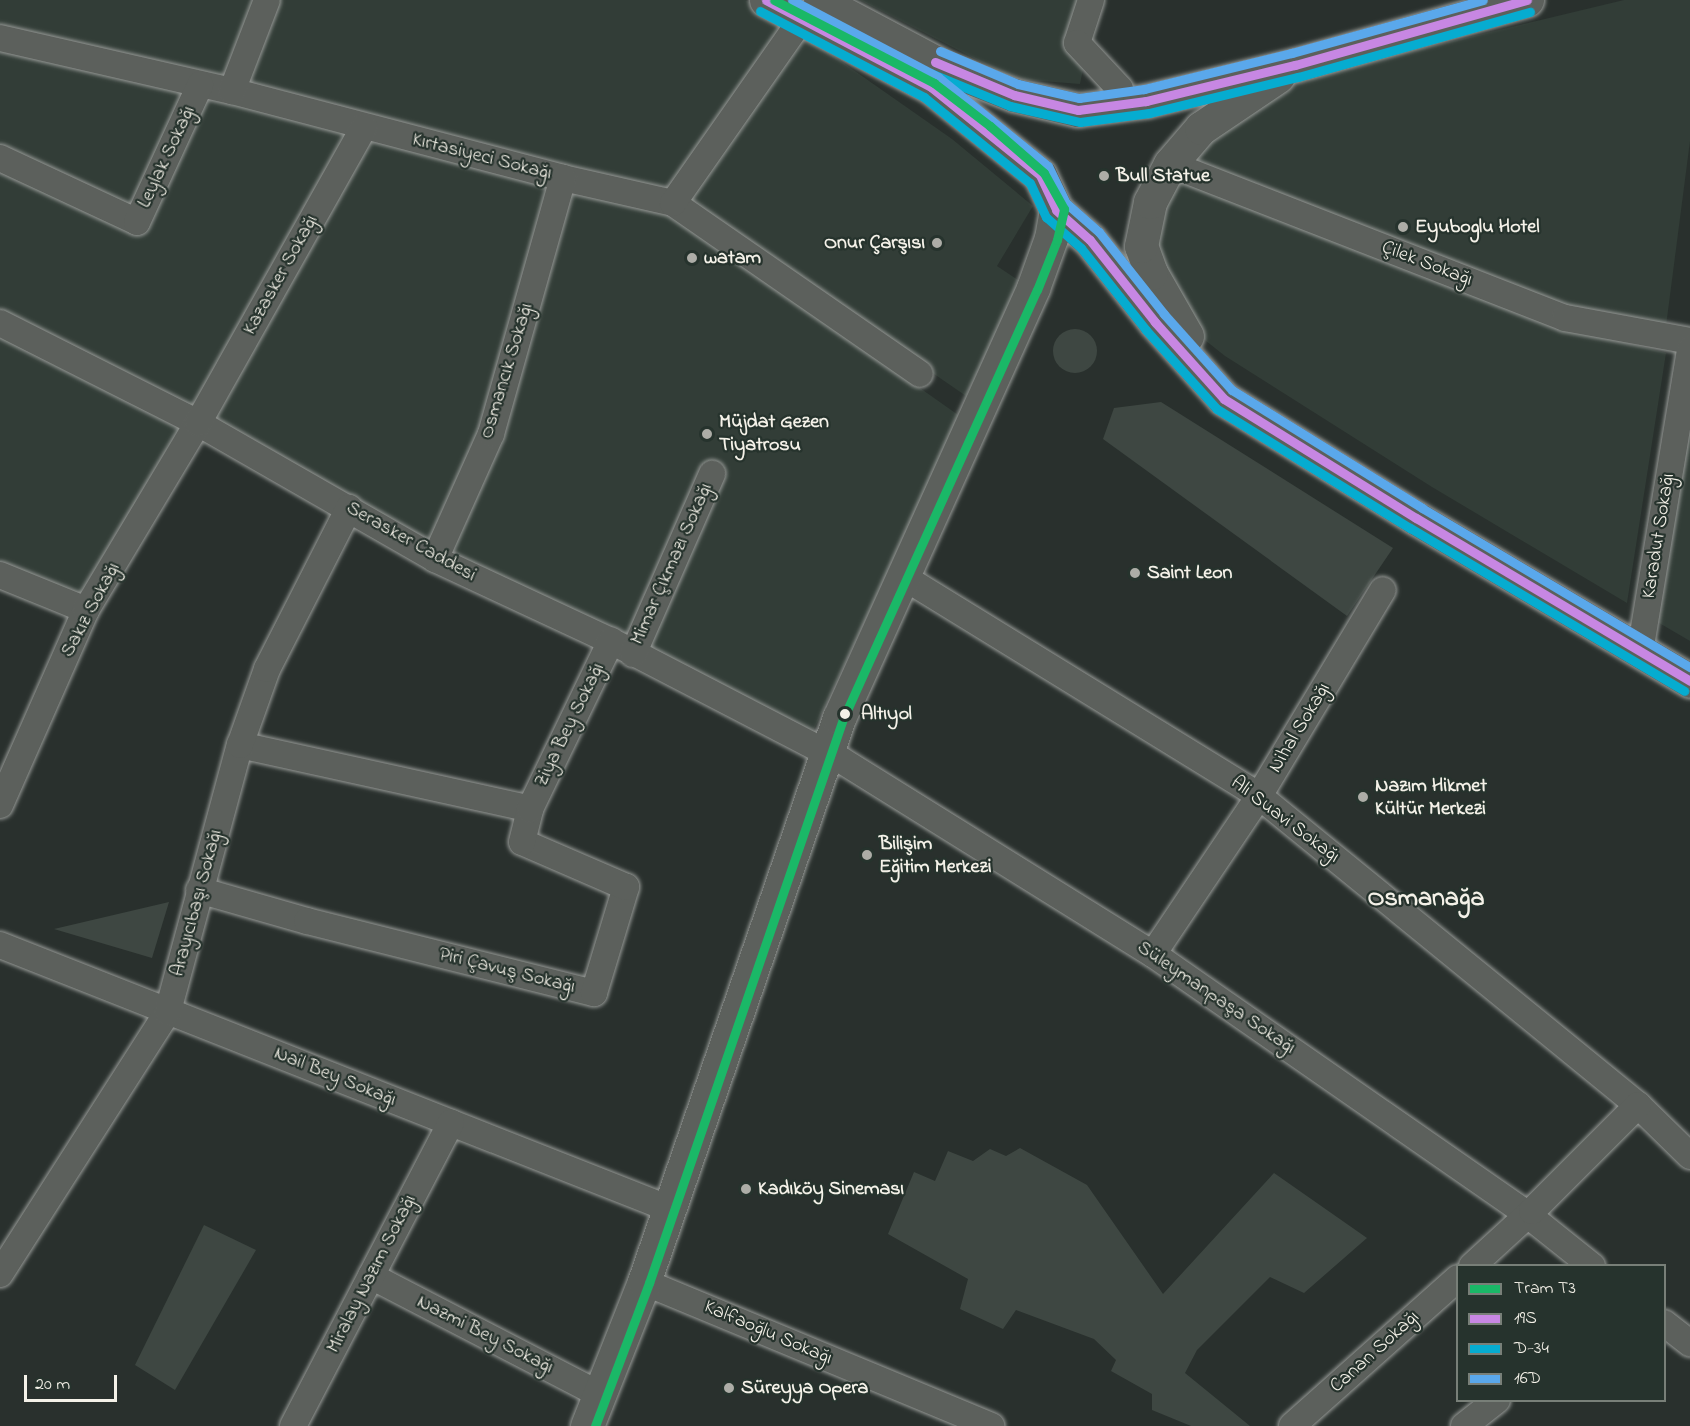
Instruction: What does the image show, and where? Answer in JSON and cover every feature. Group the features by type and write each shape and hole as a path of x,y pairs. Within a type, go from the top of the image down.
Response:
{"main road":[{"path":"766,0 811,9 946,68 1014,94 1078,110 1146,101 1295,65 1527,0"},
{"path":"811,9 931,87 1040,176 1056,210 1090,240 1155,322 1224,399 1690,681"},
{"path":"1224,399 1151,273 1141,246 1150,202 1170,164 1202,129 1295,65"},
{"path":"587,1426 670,1209 826,753 902,576 1033,288 1051,237 1056,210"}],"street":[{"path":"232,92 267,0"},
{"path":"1091,0 1077,43 1120,89"},
{"path":"673,203 811,9"},
{"name":"Kırtasiyeci Sokağı","path":"0,38 232,92 563,178 673,203 920,374"},
{"name":"Leylak Sokağı","path":"0,158 137,222 200,85"},
{"name":"Kazasker Sokağı","path":"198,423 364,127"},
{"name":"Çilek Sokağı","path":"1170,164 1565,318 1690,341"},
{"name":"Osmancık Sokağı","path":"435,559 491,434 563,178"},
{"name":"Serasker Caddesi","path":"0,323 198,423 350,508 435,559 611,641 826,753"},
{"name":"Karadut Sokağı","path":"1640,652 1690,349"},
{"name":"Sakız Sokağı","path":"0,805 86,610 198,423"},
{"name":"Mimar Çıkmazı Sokağı","path":"633,654 712,474"},
{"name":"Arayıcıbaşı Sokağı","path":"0,1274 168,1011 240,745 267,669 350,508"},
{"path":"0,575 86,610"},
{"name":"Ali Suavi Sokağı","path":"902,576 1259,796 1638,1104 1690,1156"},
{"name":"Nihal Sokağı","path":"1153,954 1259,796 1383,590"},
{"name":"Ziya Bey Sokağı","path":"530,809 611,641"},
{"path":"240,745 530,809"},
{"name":"Süleymanpaşa Sokağı","path":"826,753 1153,954 1528,1215 1589,1264"},
{"name":"Piri Çavuş Sokağı","path":"199,890 307,921 594,993 626,887 522,842 530,809"},
{"name":"Nail Bey Sokağı","path":"0,945 670,1209"},
{"path":"1474,1264 1528,1215 1638,1104"},
{"name":"Miralay Nazım Sokağı","path":"293,1426 451,1123"},
{"name":"Nazmi Bey Sokağı","path":"371,1276 598,1394"},
{"name":"Canan Sokağı","path":"1292,1426 1456,1280"},
{"name":"Kalfaoğlu Sokağı","path":"644,1282 991,1426"},
{"path":"1666,1324 1690,1342"},
{"path":"1464,1426 1496,1402"}],"shaded area":[{"path":"0,0 258,0 227,82 0,31"},
{"path":"276,0 745,0 789,20 669,194 243,86"},
{"path":"860,0 1097,0 1080,84 1015,79"},
{"path":"1624,0 1690,0 1690,141 1666,326 1565,309 1184,161 1286,81"},
{"path":"802,34 952,139 1033,206 997,266 1021,282 966,396 685,202"},
{"path":"0,47 188,91 133,211 0,149"},
{"path":"205,95 351,133 195,411 0,314 0,168 136,231"},
{"path":"368,137 552,184 482,434 431,547 210,420"},
{"path":"1173,175 1562,326 1666,353 1627,603 1432,487 1225,356 1182,322 1149,249"},
{"path":"569,188 669,211 961,417 811,735 629,642 446,555"},
{"path":"1075,329 1084,330 1091,335 1096,342 1096,360 1091,367 1084,372 1075,373 1066,372 1059,367 1054,360 1053,351 1054,342 1059,335 1066,330"},
{"path":"0,332 186,427 82,601 0,567"},
{"path":"1690,394 1690,641 1654,620"},
{"path":"1161,402 1393,548 1347,616 1103,439 1114,408"},
{"path":"169,902 152,958 54,929"},
{"path":"1020,1148 1087,1185 1163,1294 1274,1173 1367,1238 1304,1293 1270,1277 1197,1350 1185,1373 1250,1426 1191,1426 1152,1410 1152,1394 1111,1371 1116,1360 1094,1339 1016,1310 1003,1329 960,1309 968,1279 888,1234 914,1172 935,1181 948,1151 973,1161 990,1149 1006,1156"},
{"path":"204,1225 256,1250 175,1390 135,1365"}],"tram line":[{"name":"T3","path":"595,1426 649,1283 843,719 1037,290 1057,240 1064,209 1044,173 990,126 934,83 774,0"}],"transit line":[{"name":"19S","path":"766,0 931,87 1040,175 1056,210 1090,240 1155,322 1224,399 1416,518 1690,681"},
{"name":"16D","path":"792,0 938,77 1048,166 1066,203 1099,232 1164,314 1232,390 1422,508 1690,667"},
{"name":"16D","path":"940,51 1018,84 1079,98 1144,89 1292,53 1483,0"},
{"name":"19S","path":"935,62 1014,95 1078,110 1146,101 1295,65 1527,0"},
{"name":"D-34","path":"760,11 924,97 1030,183 1046,217 1081,248 1146,330 1217,409 1410,528 1684,691"},
{"name":"D-34","path":"930,73 1010,106 1080,122 1149,113 1298,77 1530,12"}],"place":[{"name":"Bull Statue","path":"1104,176"},
{"name":"Eyuboglu Hotel","path":"1403,227"},
{"name":"Onur Çarşısı","path":"937,243"},
{"name":"watam","path":"692,258"},
{"name":"Müjdat Gezen Tiyatrosu","path":"707,434"},
{"name":"Saint Leon","path":"1135,573"},
{"name":"Altıyol","path":"845,714"},
{"name":"Nazım Hikmet Kültür Merkezi","path":"1363,797"},
{"name":"Bilişim Eğitim Merkezi","path":"867,855"},
{"name":"Kadıköy Sineması","path":"746,1189"},
{"name":"Süreyya Opera","path":"729,1388"}],"district":[{"name":"Osmanağa","path":"1426,900"}]}
